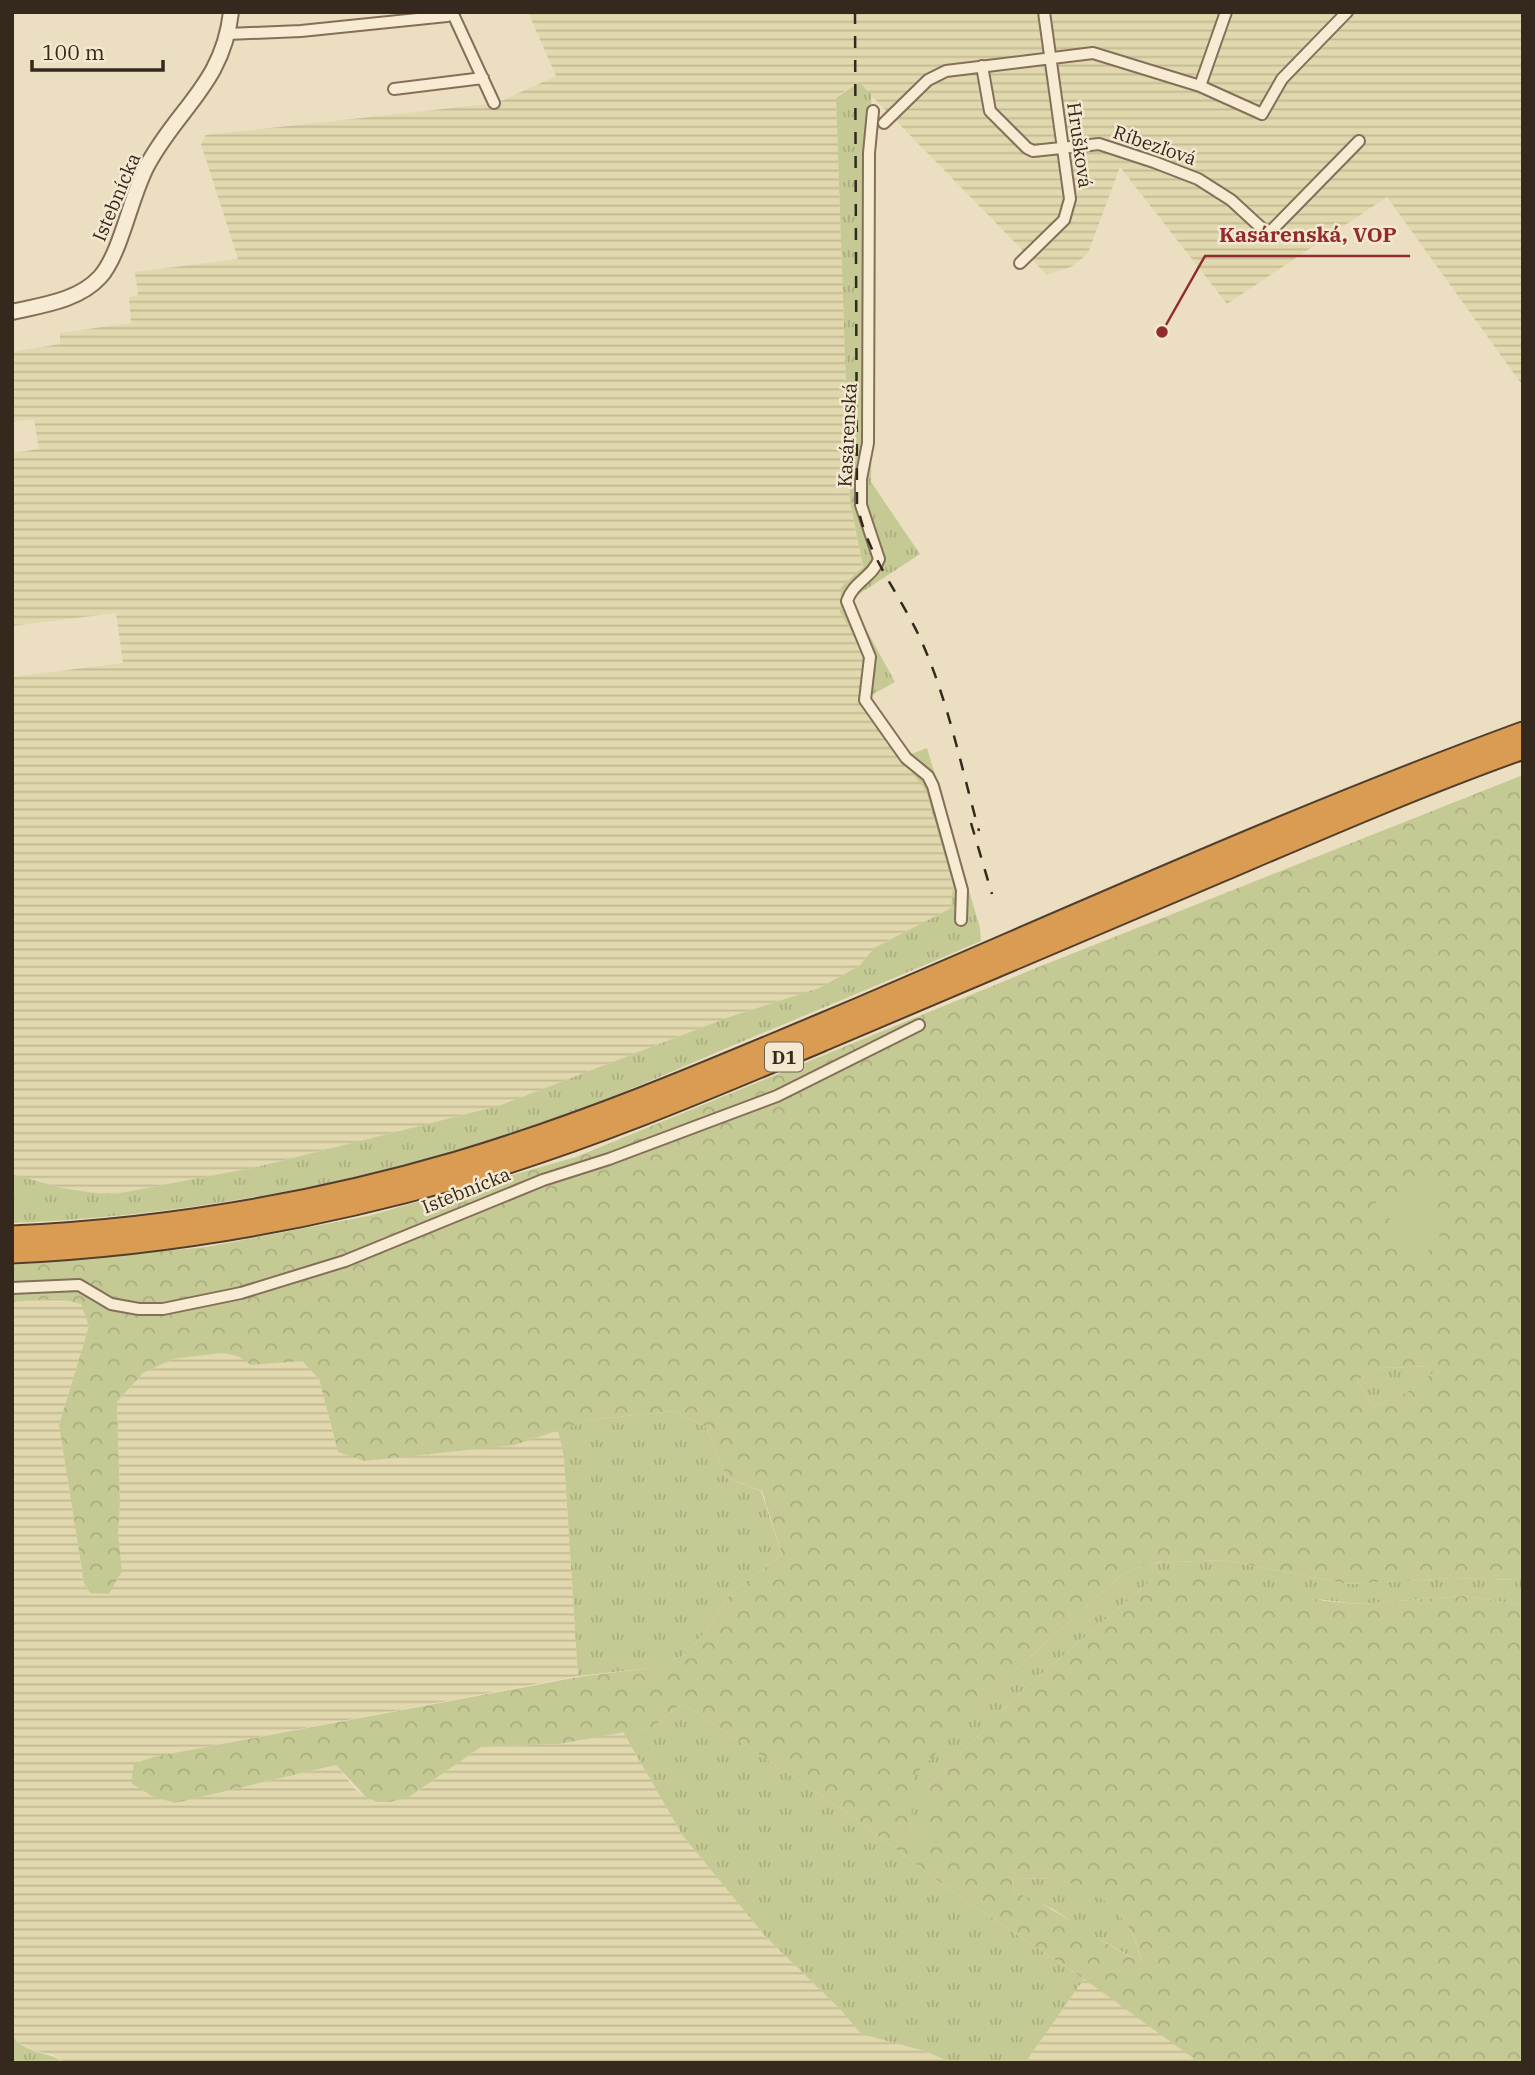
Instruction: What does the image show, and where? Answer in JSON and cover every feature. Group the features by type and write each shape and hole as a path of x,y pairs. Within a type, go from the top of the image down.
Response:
{"highway":[{"name":"D1","path":"12,1236 119,1228 263,1207 389,1180 522,1141 694,1077 1310,816 1523,732"},
{"name":"D1","path":"12,1253 121,1244 266,1223 390,1196 526,1157 714,1087 1316,832 1523,749"}],"street":[{"name":"Istebnícka","path":"12,312 81,292 101,276 148,164 217,66 228,34 230,12"},
{"path":"228,34 350,26 447,16 450,12 495,103"},
{"name":"Hrušková","path":"1020,263 1064,219 1069,210 1044,12"},
{"path":"1200,86 1226,12"},
{"path":"884,123 928,80 946,71 1050,56 1093,53 1200,86 1262,114 1282,79 1347,12"},
{"name":"Ríbezľová","path":"982,66 990,111 1027,148 1033,151 1099,144 1198,179 1231,200 1268,234 1359,141"},
{"path":"394,89 482,78"},
{"name":"Kasárenská","path":"873,111 869,153 868,443 860,490 861,505 879,559 864,579 850,589 847,601 870,657 865,700 906,758 928,776 933,786 962,890 961,920"},
{"name":"Istebnícka","path":"12,1288 79,1285 111,1304 139,1309 163,1309 241,1293 345,1261 543,1180 609,1160 777,1096 919,1025"}],"shaded area":[{"path":"528,12 1523,12 1523,386 1387,197 1227,304 1120,167 1088,253 1073,266 1047,275 858,82 836,97 850,501 863,568 841,587 864,653 862,703 926,790 953,885 951,908 874,948 859,966 819,988 729,1017 498,1106 257,1167 109,1195 62,1188 12,1174 12,677 123,663 116,613 12,626 12,453 39,449 34,419 12,422 12,352 60,344 60,333 131,323 129,297 138,295 135,272 238,259 201,144 206,135 497,103 556,76"},
{"path":"58,1298 82,1304 89,1326 59,1425 84,1583 90,1593 122,1571 118,1533 120,1503 117,1402 143,1373 173,1359 222,1353 238,1355 252,1365 302,1361 319,1379 338,1452 515,1445 558,1430 564,1458 578,1676 153,1757 175,1803 336,1765 356,1790 377,1802 409,1797 481,1747 559,1744 623,1732 683,1836 766,1937 840,2009 861,2034 925,2051 952,2063 65,2063 54,2055 32,2050 16,2041 12,2035 12,1302"},
{"path":"1084,1979 1168,2037 1200,2063 1025,2063"}],"green space":[{"path":"859,82 871,94 874,164 871,482 920,554 850,600 895,682 868,697 909,755 927,748 980,928 981,941 582,1109 496,1139 377,1172 257,1197 134,1214 12,1223 12,1174 62,1188 109,1195 257,1167 498,1106 729,1017 819,988 859,966 874,948 951,908 953,885 926,791 862,703 864,653 840,612 841,587 863,567 850,501 836,98"},
{"path":"1523,775 1523,1580 1453,1578 1348,1584 1225,1560 1148,1563 1120,1576 1021,1665 914,1776 910,1835 921,1845 927,1835 927,1788 1027,1686 1152,1580 1220,1576 1325,1601 1359,1604 1463,1596 1523,1605 1523,2063 1200,2063 1084,1979 956,1894 856,1819 682,1703 653,1727 559,1744 481,1747 409,1797 389,1802 377,1802 366,1797 336,1765 175,1803 152,1796 131,1783 134,1764 153,1757 578,1677 650,1668 683,1656 705,1632 732,1592 782,1555 762,1491 727,1478 706,1427 673,1411 589,1420 515,1445 364,1461 338,1452 319,1379 302,1361 251,1365 238,1356 222,1353 173,1359 143,1373 117,1402 120,1503 118,1533 122,1571 109,1594 90,1593 84,1583 59,1425 89,1326 81,1304 58,1298 12,1302 12,1265 206,1247 368,1216 576,1157 1036,968","holes":["1433,1366 1433,1373 1406,1393 1373,1406 1357,1380 1382,1368","1054,1878 1086,1889 1112,1906 1130,1931 1142,1962 1047,1907 1014,1892 1012,1879"]},
{"path":"1436,1177 1440,1244 1406,1263 1394,1220 1379,1215 1373,1204"},
{"path":"1433,1366 1434,1373 1406,1393 1373,1406 1357,1380 1382,1368"},
{"path":"673,1411 706,1427 727,1478 761,1491 782,1555 732,1592 705,1632 683,1656 651,1668 578,1676 564,1458 558,1430 589,1420"},
{"path":"1225,1560 1348,1584 1453,1578 1523,1580 1523,1605 1463,1596 1359,1604 1152,1580 1027,1686 927,1788 927,1835 922,1846 910,1835 913,1776 1021,1665 1120,1576 1148,1563"},
{"path":"682,1703 856,1819 956,1894 1084,1979 1025,2063 952,2063 925,2051 861,2034 840,2009 766,1937 683,1836 623,1732 653,1727"},
{"path":"1055,1878 1087,1889 1112,1907 1131,1931 1142,1963 1053,1909 1014,1892 1012,1879"},
{"path":"12,2035 23,2046 65,2063 12,2063"}],"railway":[{"path":"855,12 857,503 877,560 916,629 933,669 979,831"},
{"path":"971,823 992,894"}],"place":[{"name":"Kasárenská, VOP","path":"1162,332"}]}
